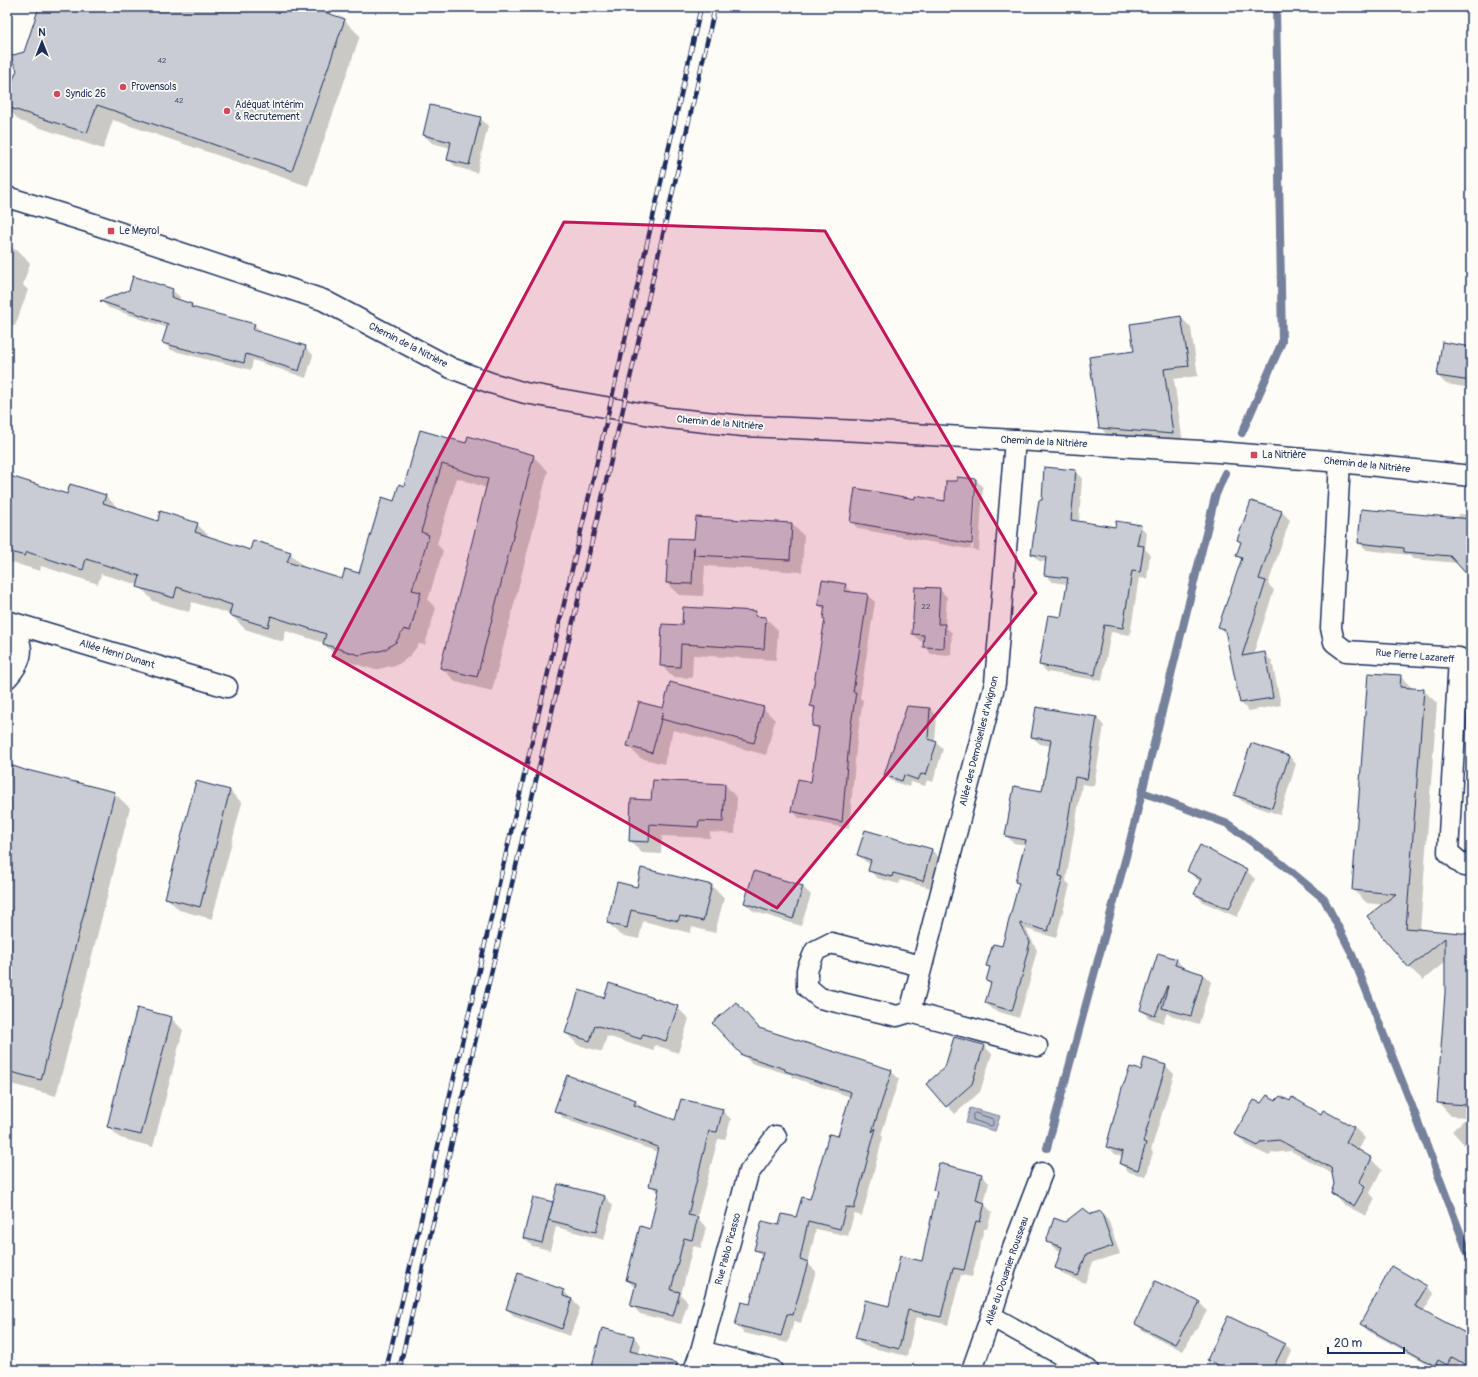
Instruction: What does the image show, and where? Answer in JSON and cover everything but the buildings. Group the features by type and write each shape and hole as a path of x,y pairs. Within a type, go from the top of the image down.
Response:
{"street":[{"name":"Chemin de la Nitrière","path":"7,197 91,223 322,300 451,368 491,383 525,393 668,418 743,426 861,431 1218,452 1340,462 1471,476"},
{"name":"Allée des Demoiselles d'Avignon","path":"910,1012 995,683 1015,440"},
{"name":"Rue Pierre Lazareff","path":"1340,462 1330,628 1334,642 1346,651 1459,658 1448,852 1464,866 1471,866"},
{"path":"7,678 18,665 22,649 20,637 9,622"},
{"name":"Allée Henri Dunant","path":"9,622 227,687"},
{"path":"921,966 831,943 815,951 807,970 807,987 820,998 896,1016 910,1012 1037,1046"},
{"name":"Rue Pablo Picasso","path":"694,1370 701,1351 748,1174 776,1136"},
{"name":"Allée du Douanier Rousseau","path":"972,1370 1008,1261 1042,1173"},
{"path":"991,1316 1088,1370"},
{"path":"701,1351 772,1370"}],"highlighted area":[{"path":"564,222 825,231 1036,593 777,908 333,656"}],"water":[{"path":"970,1108 1000,1116 995,1131 966,1123"}],"waterway":[{"path":"1242,433 1282,342 1276,7"},
{"path":"1047,1148 1127,853 1215,497 1225,473"},
{"path":"1142,792 1228,824 1283,865 1324,899 1351,952 1471,1261"}],"railway":[{"path":"386,1370 701,7"},
{"path":"399,1370 715,7"}],"place":[{"name":"Provensols","path":"123,87"},
{"name":"Syndic 26","path":"57,94"},
{"name":"Adéquat Intérim & Recrutement","path":"227,111"},
{"name":"Le Meyrol","path":"111,231"},
{"name":"La Nitrière","path":"1254,455"}]}
